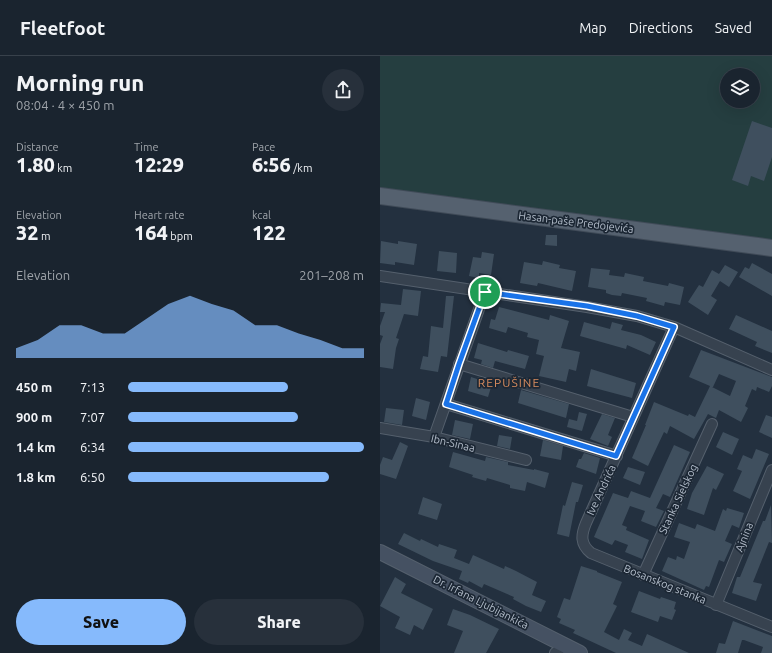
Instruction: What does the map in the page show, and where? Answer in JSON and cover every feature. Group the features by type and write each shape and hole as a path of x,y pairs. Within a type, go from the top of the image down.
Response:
{"main road":[{"name":"Hasan-paše Predojevića","path":"380,196 772,248"},
{"name":"Dr. Irfana Ljubijankića","path":"380,552 560,649 580,653"}],"street":[{"path":"380,276 587,306 637,316 674,327 772,370"},
{"path":"434,438 485,292"},
{"name":"Ive Andrića","path":"586,523 674,327"},
{"path":"459,364 634,417"},
{"path":"446,404 616,456"},
{"name":"Stanka Sielskog","path":"643,575 712,424"},
{"name":"Ibn-Sinaa","path":"380,428 434,438 526,460"},
{"name":"Ajnina","path":"716,605 772,470"},
{"name":"Bosanskog stanka","path":"586,523 582,532 582,541 585,548 591,554 772,627"}],"green space":[{"path":"380,56 772,56 772,248 380,196"}],"building":[{"path":"752,121 772,128 772,157 764,181 751,176 748,186 732,180"},
{"path":"546,235 557,235 557,246 545,245"},
{"path":"381,241 398,244 398,241 417,244 414,265 395,262 395,265 380,263"},
{"path":"439,251 457,253 456,273 437,271"},
{"path":"482,252 494,254 491,275 479,273 479,278 469,276 473,257 481,258"},
{"path":"543,261 560,265 559,268 576,271 572,291 538,283 537,286 520,283 524,262 542,265"},
{"path":"752,263 772,274 772,296 739,277 745,267 749,269"},
{"path":"725,265 738,272 729,287 720,281 711,296 717,300 708,315 688,302 699,285 703,287 712,270 719,274"},
{"path":"591,268 610,270 609,275 624,277 625,273 644,277 643,281 668,286 669,283 684,287 680,305 665,302 664,306 646,301 647,298 622,293 621,296 612,295 606,293 606,290 588,287"},
{"path":"403,289 421,291 418,316 404,314 396,338 399,339 393,369 380,367 380,344 383,336 380,335 380,326 385,312 380,312 381,303 401,305"},
{"path":"446,296 454,296 447,357 441,356 438,372 420,369 423,356 428,357 431,326 443,328"},
{"path":"499,307 549,320 550,315 569,321 561,348 580,352 576,371 569,369 566,382 539,376 544,356 536,354 539,340 527,337 528,333 508,327 506,333 489,328 491,319 495,320"},
{"path":"736,315 772,331 772,353 755,346 757,342 729,329"},
{"path":"584,322 610,329 612,322 623,325 621,330 641,335 656,342 650,355 627,345 626,349 580,336"},
{"path":"478,343 507,352 508,350 529,356 525,369 495,361 493,368 481,364 482,360 474,358"},
{"path":"701,350 772,377 772,386 769,392 757,387 756,391 752,389 745,406 748,408 741,422 719,410 716,418 708,414 694,439 670,426 667,434 664,432 648,466 632,458 654,402 688,416 689,414 695,417 710,386 689,377","holes":["719,374 736,381 730,396 712,387"]},
{"path":"591,369 636,383 632,398 587,386"},
{"path":"471,377 477,379 478,377 493,381 488,397 468,391"},
{"path":"521,390 569,404 566,418 518,403"},
{"path":"416,398 430,402 426,420 412,416"},
{"path":"386,408 404,410 402,425 384,422"},
{"path":"579,412 587,414 582,431 567,427 569,419 577,421"},
{"path":"602,414 615,418 608,435 612,437 608,446 590,439"},
{"path":"766,415 772,417 772,438 759,432"},
{"path":"455,420 473,424 470,439 452,435"},
{"path":"723,432 739,439 732,455 716,447"},
{"path":"499,435 512,437 510,449 497,446"},
{"path":"543,440 563,446 561,460 540,456"},
{"path":"400,442 408,446 396,479 380,474 380,465 383,457 392,460"},
{"path":"674,445 690,452 670,497 663,494 656,508 664,511 656,527 641,521 645,511 630,506 622,525 627,527 626,530 649,540 642,559 625,552 628,545 615,540 612,545 594,537 613,493 628,498 631,491 650,498"},
{"path":"756,449 769,454 750,499 733,491 742,471 737,469 743,455 752,459"},
{"path":"453,452 485,461 486,457 508,462 508,465 549,473 545,488 527,482 525,491 510,488 510,485 487,478 486,481 472,477 473,475 449,467"},
{"path":"584,453 600,458 596,474 576,467 579,459 581,459"},
{"path":"707,466 724,474 716,490 713,488 704,515 687,509 692,493"},
{"path":"628,467 645,472 640,485 623,478"},
{"path":"572,482 583,485 578,502 576,502 569,537 557,534 563,505 565,506"},
{"path":"423,497 442,504 437,520 418,514"},
{"path":"771,505 772,543 769,542 753,582 762,584 756,601 732,593 737,577 740,577"},
{"path":"727,508 744,513 739,528 732,525 725,541 732,544 724,562 719,560 709,587 706,586 704,590 662,571 668,557 676,560 677,556 684,559 690,542 674,537 679,523 695,529 697,524 715,531 723,509 726,511"},
{"path":"404,533 420,541 421,539 438,547 439,544 457,550 454,558 469,564 473,555 504,569 505,566 537,582 532,595 546,601 541,612 513,599 514,597 484,584 482,588 469,581 468,583 459,579 462,571 433,561 398,544"},
{"path":"581,566 622,582 613,604 617,606 604,632 619,640 624,629 632,633 628,640 642,646 647,634 689,653 616,653 573,633 575,630 559,623 561,619 557,617 564,598 570,600"},
{"path":"395,577 406,584 401,593 433,609 423,630 414,625 410,635 395,628 400,617 380,606"},
{"path":"639,591 660,599 661,597 676,602 674,609 676,610 672,620 660,616 658,622 631,612"},
{"path":"453,609 470,615 499,629 486,653 454,653 463,631 447,625"},
{"path":"733,621 772,636 772,653 761,653 763,647 742,640 738,653 716,653 719,643 725,644"}],"district":[{"name":"REPUŠINE","path":"509,382"}],"route":[{"path":"485,292 587,306 637,316 674,327 616,456 446,404 485,292"}]}
